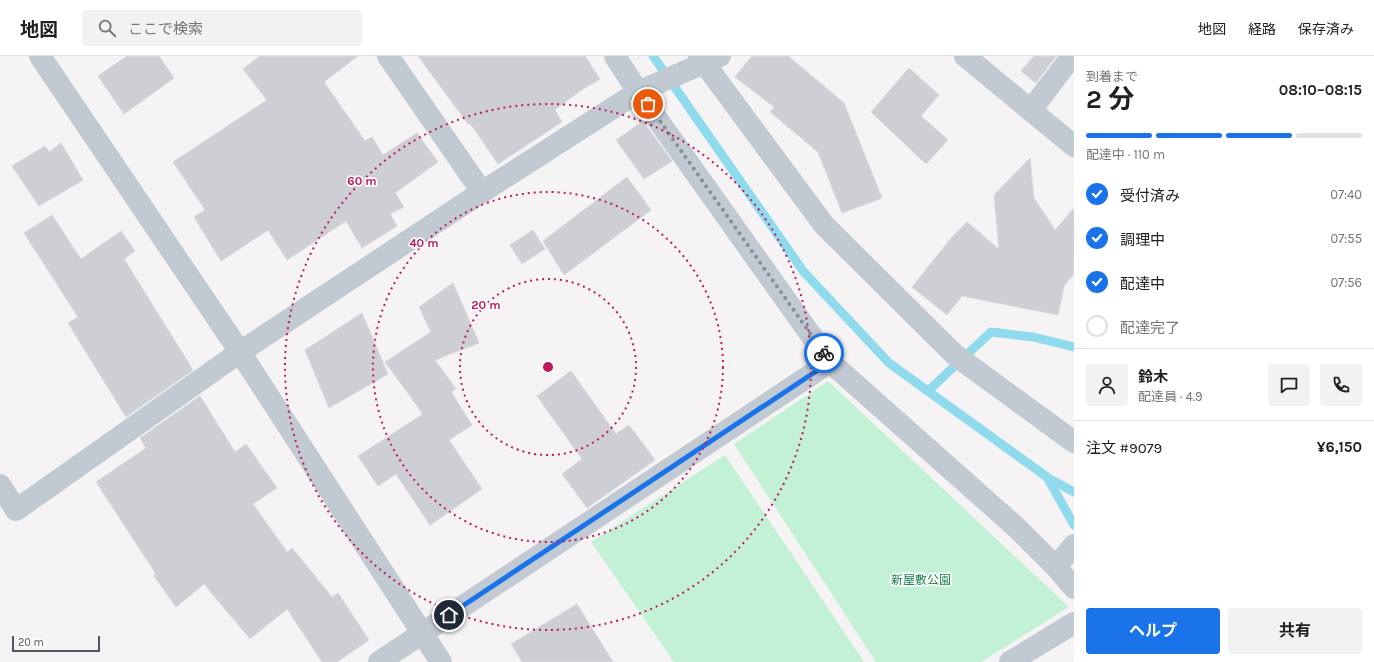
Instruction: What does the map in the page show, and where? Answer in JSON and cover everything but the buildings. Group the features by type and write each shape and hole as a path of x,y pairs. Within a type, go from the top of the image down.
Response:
{"street":[{"path":"40,56 240,352 441,662"},
{"path":"388,56 482,192"},
{"path":"615,56 644,89 830,362 1017,528 1056,567 1074,588"},
{"path":"965,56 1074,146"},
{"path":"1031,110 1072,56"},
{"path":"0,485 16,510 240,352 482,192 644,89 702,62 824,225 955,355 1074,442"},
{"path":"379,662 830,362"},
{"path":"1056,567 1074,545"},
{"path":"1010,662 1074,623"}],"green space":[{"name":"新屋敷公園","path":"828,381 1069,607 981,662 876,662 734,444"},
{"path":"725,455 864,662 674,662 591,542"}],"waterway":[{"path":"653,56 803,271 889,363 1047,477 1074,525"},
{"path":"928,391 991,332 1033,337 1074,347"},
{"path":"1048,478 1074,492"}],"way so far":[{"path":"648,104 824,353"}],"route":[{"path":"449,615 830,362 824,353"}]}
